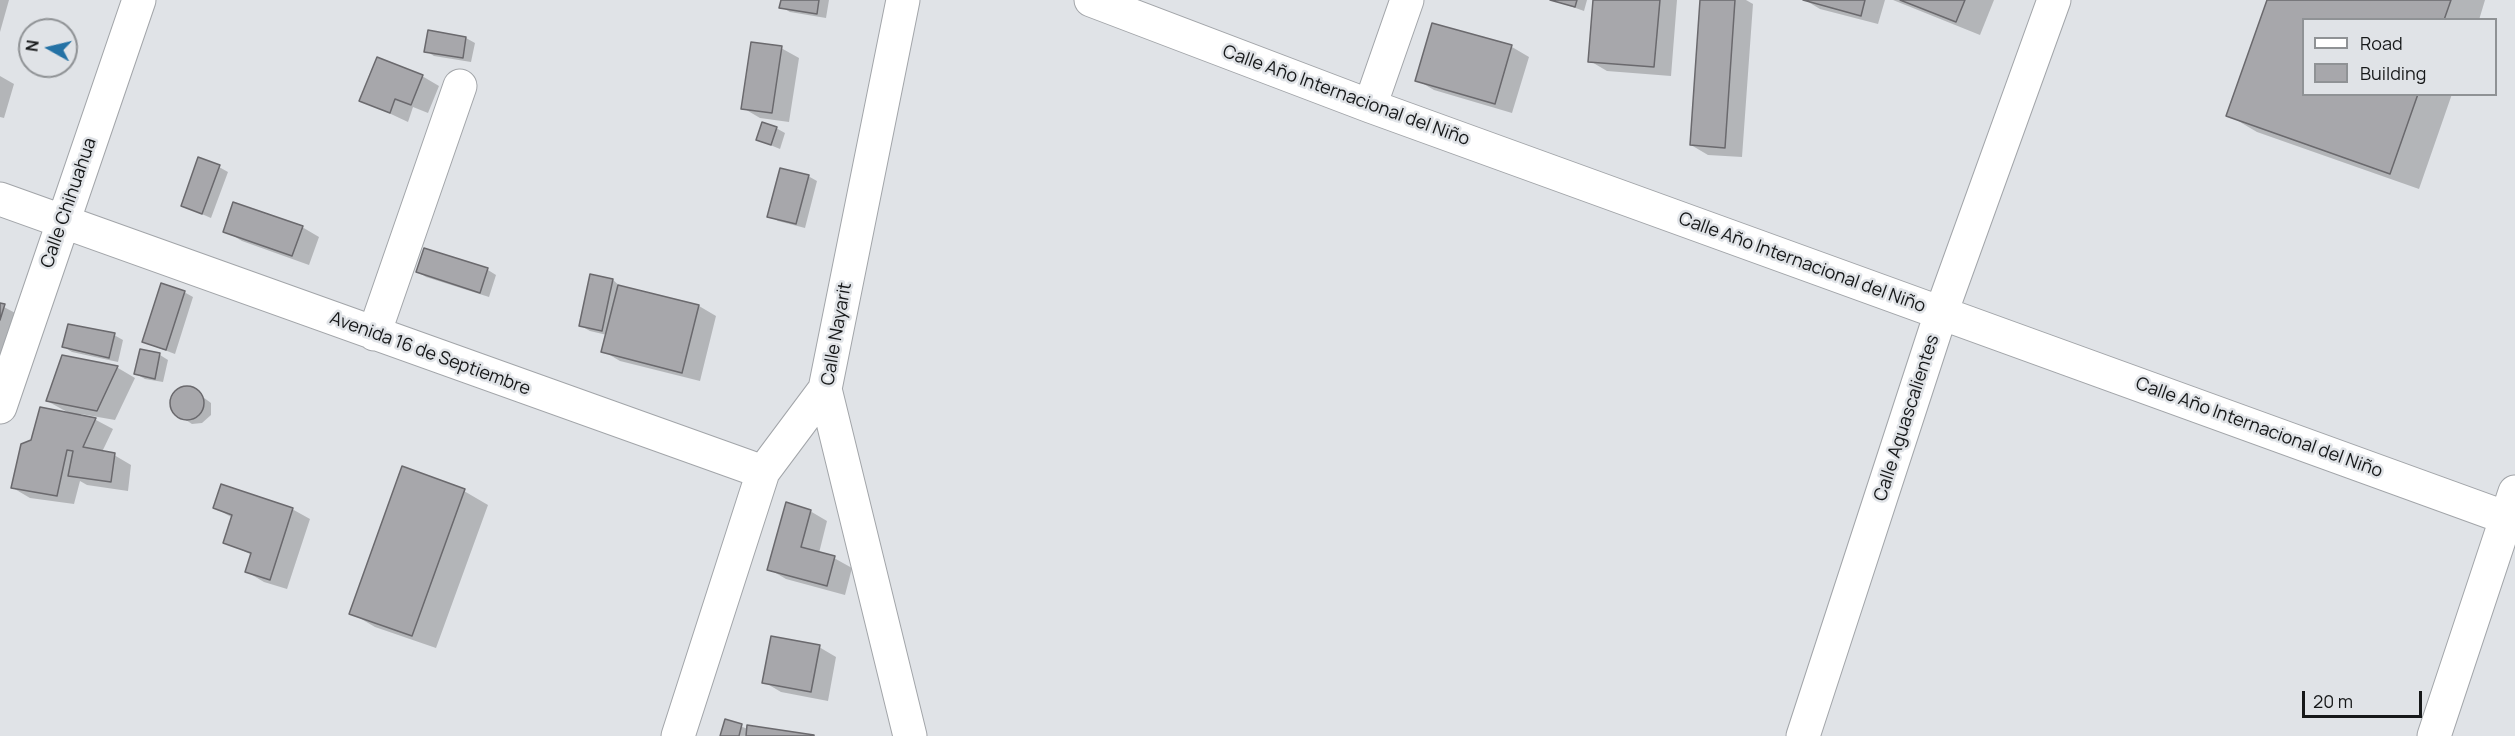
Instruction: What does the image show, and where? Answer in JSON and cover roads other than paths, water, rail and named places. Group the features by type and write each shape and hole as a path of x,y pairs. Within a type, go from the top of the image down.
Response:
{"street":[{"name":"Calle Chihuahua","path":"0,407 139,0"},
{"name":"Calle Nayarit","path":"903,0 825,389 910,736"},
{"name":"Calle Año Internacional del Niño","path":"1091,0 1370,106 1941,313 2512,510"},
{"path":"1370,106 1407,0"},
{"name":"Calle Aguascalientes","path":"1803,736 1941,313 2054,0"},
{"path":"374,334 460,86"},
{"name":"Avenida 16 de Septiembre","path":"0,198 763,472"},
{"path":"678,736 763,472 825,389"},
{"path":"2434,736 2512,510"}]}
